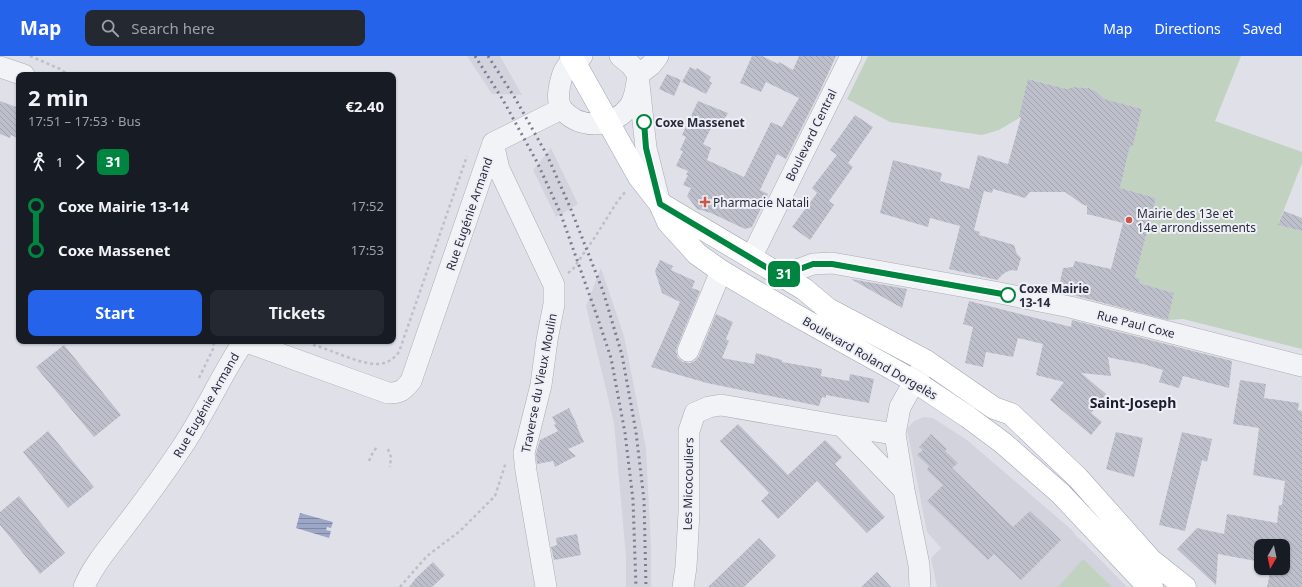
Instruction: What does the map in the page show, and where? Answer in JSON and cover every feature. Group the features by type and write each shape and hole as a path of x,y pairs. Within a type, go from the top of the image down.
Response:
{"main road":[{"path":"576,57 608,123 639,177 660,204"},
{"name":"Boulevard Roland Dorgelès","path":"660,204 804,289 828,309 926,361 994,408 1011,414 1078,478 1151,560 1185,587"},
{"name":"Boulevard Roland Dorgelès","path":"660,204 668,222 673,228 697,254 721,271 914,381 968,417 1003,443 1061,494 1140,578 1152,587"}],"street":[{"path":"620,56 638,75 646,148 660,204"},
{"path":"576,57 563,73 560,84 559,100 561,108 569,115 585,123 608,123 624,113 630,106 634,97 638,75 651,65 658,56"},
{"name":"Boulevard Central","path":"751,258 850,56"},
{"path":"0,67 16,72"},
{"path":"493,143 561,108"},
{"name":"Traverse du Vieux Moulin","path":"493,143 499,169 554,285 554,304 540,385 524,453 546,587"},
{"name":"Rue Eugénie Armand","path":"252,344 388,393 397,393 406,388 410,381 493,143"},
{"name":"Rue Paul Coxe","path":"781,276 813,264 839,265 1000,293 1070,307 1302,366"},
{"path":"688,351 721,271"},
{"name":"Rue Eugénie Armand","path":"84,587 87,579 107,550 151,493 184,445 210,401 232,359 242,344"},
{"path":"920,587 919,565 904,490 895,434 900,407 926,361"},
{"name":"Les Micocouliers","path":"683,587 686,567 689,512 689,431 695,413 709,407 721,405 895,434"},
{"path":"842,426 904,490"}],"path":[{"path":"30,56 64,72"},
{"path":"310,344 324,347 367,364 383,364 394,358 399,352 468,155"},
{"path":"554,285 573,269 595,237 616,202 639,177"},
{"path":"198,380 213,350 214,344"},
{"path":"369,461 373,452 378,446"},
{"path":"388,449 391,457 390,467"},
{"path":"400,587 427,556 460,531 495,496 507,459"}],"shaded area":[{"path":"467,56 500,56 522,95 492,94"},
{"path":"551,148 578,204 556,217 533,170"},
{"path":"601,268 624,336 646,448 651,548 651,587 626,587 626,557 614,423 586,306"},
{"path":"924,417 933,418 967,440 1072,530 1077,537 1127,587 937,587 931,558 941,548 927,532 907,429 914,421"}],"green space":[{"path":"868,56 1241,56 1215,121 1302,152 1302,163 1278,225 1302,231 1302,349 1183,319 1168,320 1174,293 1139,283 1140,279 1135,277 1156,198 1120,188 1130,146 1133,146 1142,109 1103,99 1096,91 1089,88 1075,87 1067,89 1029,79 1019,116 1021,117 999,130 982,135 890,122 847,99"},
{"path":"1083,559 1112,587 1058,587"}],"water":[{"path":"300,513 333,522 331,528 327,527 326,530 331,531 329,538 296,528"}],"building":[{"path":"752,56 762,56 778,64 779,62 793,70 799,56 836,56 786,159 777,154 760,190 768,194 752,227 745,229 711,213 697,209 687,196 691,188 683,185 688,175 686,175 688,171 676,166 683,151 680,150 686,137 682,135 698,101 728,113 721,125 714,122 703,144 711,148 707,160 744,177 771,122 782,127 799,98 766,82 761,92 740,83"},
{"path":"690,67 696,70 697,68 711,77 709,81 712,83 706,94 682,82"},
{"path":"667,74 681,80 674,96 659,89"},
{"path":"1028,79 1067,89 1074,87 1089,88 1096,91 1104,99 1142,109 1133,146 1130,146 1120,188 1156,198 1135,277 1140,279 1139,283 1174,293 1168,320 1073,295 1069,287 1060,282 1063,268 1073,267 1075,261 1111,269 1123,223 1087,214 1087,206 1065,192 1030,192 1025,198 993,189 992,193 984,191 974,230 980,232 979,235 1014,245 1017,254 1021,258 1017,271 1012,270 1006,272 997,280 949,269 960,226 930,218 928,227 880,213 893,160 942,173 940,181 969,189 978,155 1008,164 1021,117 1019,116"},
{"path":"0,101 16,107 16,138 11,135 10,138 0,134"},
{"path":"855,115 873,127 848,163 853,167 829,201 834,205 810,240 792,227 817,193 812,188 837,155 830,150"},
{"path":"1284,211 1302,218 1302,231 1278,225"},
{"path":"660,260 673,266 671,270 695,281 692,288 700,291 677,347 676,352 678,358 683,362 690,363 695,361 699,356 716,314 733,322 726,339 729,341 722,358 754,364 756,353 782,360 782,362 822,369 821,376 849,381 850,374 874,379 869,403 826,395 826,398 822,397 819,406 707,383 651,367 680,302 662,293 655,271"},
{"path":"851,279 907,289 902,308"},
{"path":"969,301 1071,327 1072,320 1232,361 1229,388 1183,376 1179,388 1159,382 1163,370 1143,364 1108,357 1111,376 1081,373 1106,394 1091,413 1102,422 1091,435 1050,400 1064,382 1036,375 1043,344 1018,338 1013,357 986,352 983,367 965,363 973,327 963,324"},
{"path":"64,345 121,415 94,437 36,367"},
{"path":"1240,380 1266,384 1264,398 1299,403 1298,410 1302,411 1302,587 1267,587 1270,575 1290,575 1290,539 1254,539 1254,561 1218,554 1216,585 1177,549 1197,528 1224,534 1227,514 1277,523 1279,505 1282,505 1285,481 1253,475 1259,428 1233,424"},
{"path":"569,408 584,442 568,449 576,456 555,467 553,461 537,464 536,454 540,440 558,431 554,425 556,424 552,417"},
{"path":"738,424 788,475 825,440 842,457 835,464 885,517 867,533 817,481 778,519 761,501 769,493 720,441"},
{"path":"48,431 94,487 68,508 23,452"},
{"path":"1116,432 1143,438 1134,477 1106,469"},
{"path":"1182,432 1212,439 1207,462 1202,460 1185,531 1159,525"},
{"path":"931,434 947,449 945,451 958,463 952,468 1013,527 1030,511 1061,540 1021,580 994,554 988,560 927,501 943,485 927,470 929,466 917,455 923,450 919,447"},
{"path":"19,496 65,553 40,574 0,525 0,512"},
{"path":"577,534 581,555 554,560 551,547 557,545 556,538"},
{"path":"759,538 776,556 744,587 708,587"},
{"path":"433,562 445,575 432,587 409,587 416,578"},
{"path":"877,572 891,587 861,587"}],"railway":[{"path":"475,56 503,100 537,162 560,212 611,358 625,433 633,500 636,587"},
{"path":"488,56 515,98 547,155 570,207 603,291 622,355 636,432 644,500 646,587"}],"bus line":[{"name":"31","path":"644,122 646,148 660,204 781,276 813,264 832,264 1008,295"}],"place":[{"name":"Coxe Massenet","path":"644,122"},
{"name":"Pharmacie Natali","path":"705,202"},
{"name":"Mairie des 13e et 14e arrondissements","path":"1129,220"},
{"name":"Coxe Mairie 13-14","path":"1008,295"}],"district":[{"name":"Saint-Joseph","path":"1133,402"}]}
